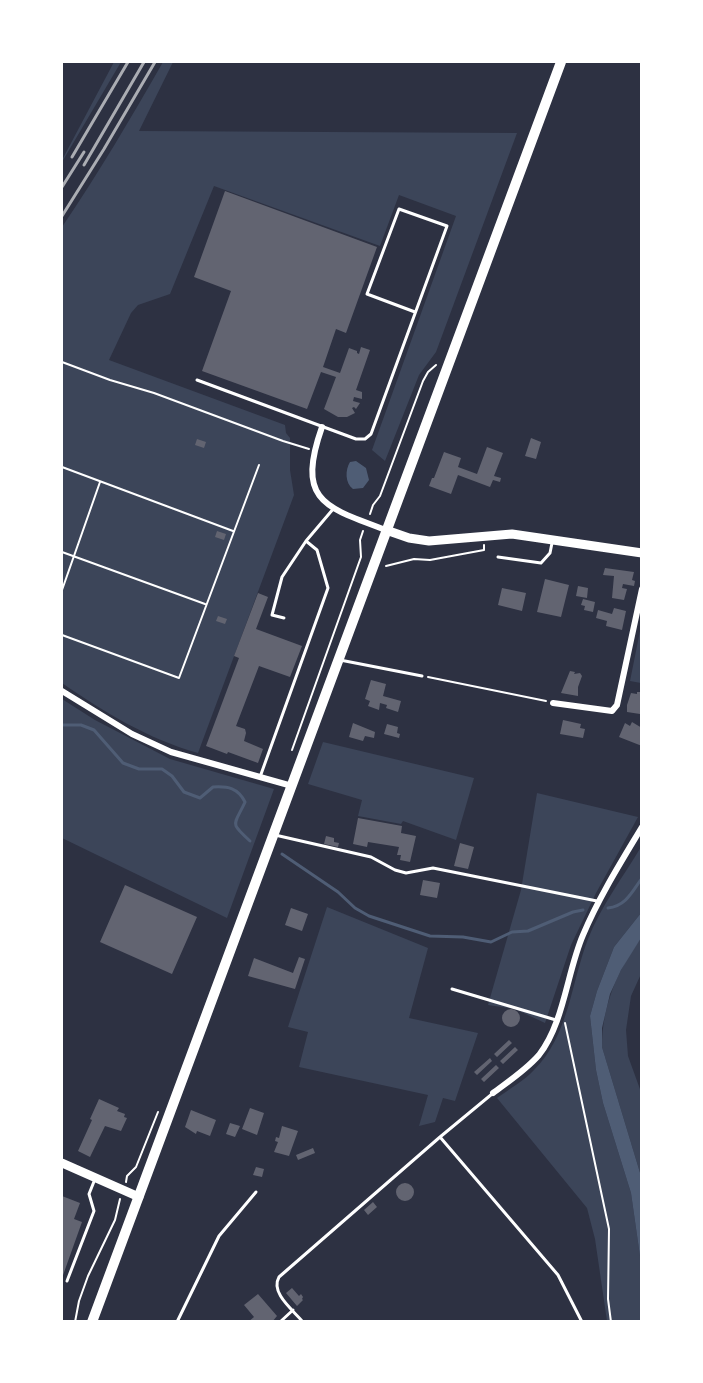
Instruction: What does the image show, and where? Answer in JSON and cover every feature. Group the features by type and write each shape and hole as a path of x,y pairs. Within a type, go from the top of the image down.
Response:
{"main road":[{"path":"92,1322 561,62"},
{"path":"386,530 409,538 429,541 512,534 642,553"},
{"path":"62,1163 139,1197"}],"street":[{"path":"322,427 314,450 311,473 314,487 323,500 334,508 386,530"},
{"path":"554,703 612,711 617,705 642,589"},
{"path":"62,691 132,734 171,752 292,786"},
{"path":"493,1093 519,1074 538,1055 550,1038 582,936 599,901 642,827"}],"lane":[{"path":"197,380 322,427 356,439 364,439 371,434 447,226 399,209 367,294 415,312"},
{"path":"284,618 272,615 282,577 306,541 334,508"},
{"path":"498,557 541,563 550,553 552,540"},
{"path":"260,777 328,588 317,550 306,541"},
{"path":"338,660 422,676"},
{"path":"274,834 371,857 395,870 406,873 433,868 599,901"},
{"path":"452,989 556,1020"},
{"path":"303,1322 279,1293 277,1282 279,1277 493,1093"},
{"path":"440,1137 558,1275 582,1322"},
{"path":"67,1281 94,1211 94,1204 89,1194 96,1178"},
{"path":"177,1322 219,1236 256,1191"},
{"path":"280,1322 293,1310"}],"path":[{"path":"440,360 423,381 380,496 373,505 360,540 361,557 385,566 414,559 430,560 484,550 486,536"},
{"path":"62,362 314,450"},
{"path":"62,634 179,678 232,531 259,465"},
{"path":"62,467 232,531"},
{"path":"62,590 100,482"},
{"path":"62,552 206,604"},
{"path":"422,676 554,703"},
{"path":"561,1005 609,1229 608,1299 611,1322"},
{"path":"75,1322 79,1300 115,1220 123,1190"}],"shaded area":[{"path":"114,62 121,62 62,162 62,160"},
{"path":"163,62 173,62 139,131 517,133 436,352 419,375 385,461 372,450 456,216 399,195 380,246 214,186 170,294 138,305 131,313 109,360 285,425 286,433 290,438 290,470 294,495 198,753 127,724 62,683 62,227 114,146"},
{"path":"356,461 366,468 369,480 363,488 353,489 348,483 347,472 350,462"},
{"path":"641,626 641,683 630,681"},
{"path":"62,699 95,720 170,759 274,789 227,918 62,838"},
{"path":"323,742 474,778 456,840 403,821 401,824 358,816 362,800 308,784"},
{"path":"537,793 638,817 596,893 571,945 545,1023 515,1009 488,1005 521,890"},
{"path":"641,847 641,913 614,947 590,1016 596,1070 603,1103 631,1193 641,1263 641,1321 607,1321 595,1239 587,1208 497,1098 530,1074 546,1056 555,1041 568,1008 582,956 593,927"},
{"path":"327,907 428,948 409,1018 478,1033 455,1101 443,1098 435,1122 419,1126 428,1095 299,1067 308,1032 288,1027"},
{"path":"641,913 641,938 621,970 610,994 602,1028 602,1047 641,1176 641,1263 631,1193 603,1103 596,1070 590,1016 614,947"},
{"path":"641,938 641,974 631,996 626,1030 628,1056 641,1092 641,1176 602,1047 605,1018 612,990 632,950"}],"building":[{"path":"225,191 377,247 346,333 336,329 323,367 340,373 349,348 359,354 361,347 370,350 356,390 362,392 362,399 354,397 353,401 360,403 356,409 352,408 355,413 347,417 338,417 324,409 336,377 321,372 307,409 202,371 231,291 194,277"},
{"path":"531,438 541,442 536,459 525,456"},
{"path":"197,439 206,442 204,448 195,445"},
{"path":"487,447 503,453 494,476 501,478 500,482 493,480 490,487 458,475 451,494 429,486 444,452 461,458 458,467 477,474"},
{"path":"217,531 226,534 224,540 215,537"},
{"path":"605,568 634,572 632,580 635,581 634,586 623,584 622,588 627,589 624,600 612,598 614,576 603,575"},
{"path":"545,579 569,585 561,617 537,612"},
{"path":"578,586 588,588 587,598 576,596"},
{"path":"502,588 526,593 522,611 498,605"},
{"path":"258,593 268,597 256,629 302,646 290,677 259,666 236,726 245,729 244,741 263,749 258,763 206,746 239,658 234,656"},
{"path":"583,599 595,602 593,612 584,610 585,606 581,605"},
{"path":"614,608 626,611 622,630 606,626 607,621 596,618 598,610 612,614"},
{"path":"218,616 227,619 225,624 216,621"},
{"path":"570,671 575,672 574,674 580,673 582,676 578,696 561,693"},
{"path":"371,680 386,684 383,696 401,701 398,712 380,703 379,710 368,706 370,701 365,699"},
{"path":"637,692 642,692 640,714 627,712 631,693 637,694"},
{"path":"563,720 581,724 580,728 585,729 583,738 560,734"},
{"path":"632,722 642,728 642,746 619,737 625,723 630,726"},
{"path":"353,723 375,732 374,738 365,736 363,741 349,737"},
{"path":"387,724 398,727 399,738 384,734"},
{"path":"358,818 402,826 401,833 416,836 410,862 400,860 401,855 397,855 399,847 368,842 367,847 353,844"},
{"path":"326,836 334,838 334,842 339,843 338,847 324,844"},
{"path":"460,843 474,847 468,869 454,866"},
{"path":"423,880 440,883 437,898 420,895"},
{"path":"125,885 197,917 172,974 100,942"},
{"path":"291,908 308,914 302,931 285,925"},
{"path":"299,957 305,959 295,989 248,976 254,958 293,973"},
{"path":"511,1009 517,1012 520,1018 517,1024 511,1027 505,1024 502,1018 505,1012"},
{"path":"509,1040 512,1043 497,1057 494,1054"},
{"path":"515,1047 518,1050 503,1064 500,1061"},
{"path":"490,1058 492,1061 477,1075 474,1072"},
{"path":"496,1065 499,1068 484,1082 481,1079"},
{"path":"99,1099 119,1108 117,1111 125,1114 124,1117 127,1118 121,1131 105,1126 90,1157 78,1151"},
{"path":"250,1108 264,1113 257,1135 242,1129"},
{"path":"191,1110 216,1120 210,1136 197,1131 196,1134 185,1127"},
{"path":"230,1123 240,1126 235,1137 226,1134"},
{"path":"282,1126 298,1131 289,1156 274,1152 278,1142 275,1141 276,1137 279,1138"},
{"path":"313,1148 315,1153 298,1160 296,1155"},
{"path":"256,1167 264,1169 262,1177 253,1175"},
{"path":"405,1183 411,1186 414,1192 411,1198 405,1201 399,1198 396,1192 399,1186"},
{"path":"62,1196 80,1203 74,1219 82,1222 62,1278"},
{"path":"373,1202 377,1207 368,1215 364,1210"},
{"path":"292,1288 303,1297 297,1306 286,1293"},
{"path":"258,1294 277,1316 272,1322 248,1322 254,1317 244,1305"}],"waterway":[{"path":"62,725 81,725 94,730 123,763 139,769 162,769 172,776 184,792 200,798 213,787 236,791 245,802 236,820 236,827 250,841"},
{"path":"282,854 369,916 430,936 463,937 491,942 512,932 528,931 583,910"},
{"path":"608,908 624,901 642,878"}],"railway":[{"path":"72,157 128,62"},
{"path":"84,165 144,62"},
{"path":"62,216 155,62"},
{"path":"62,187 84,152"}]}
